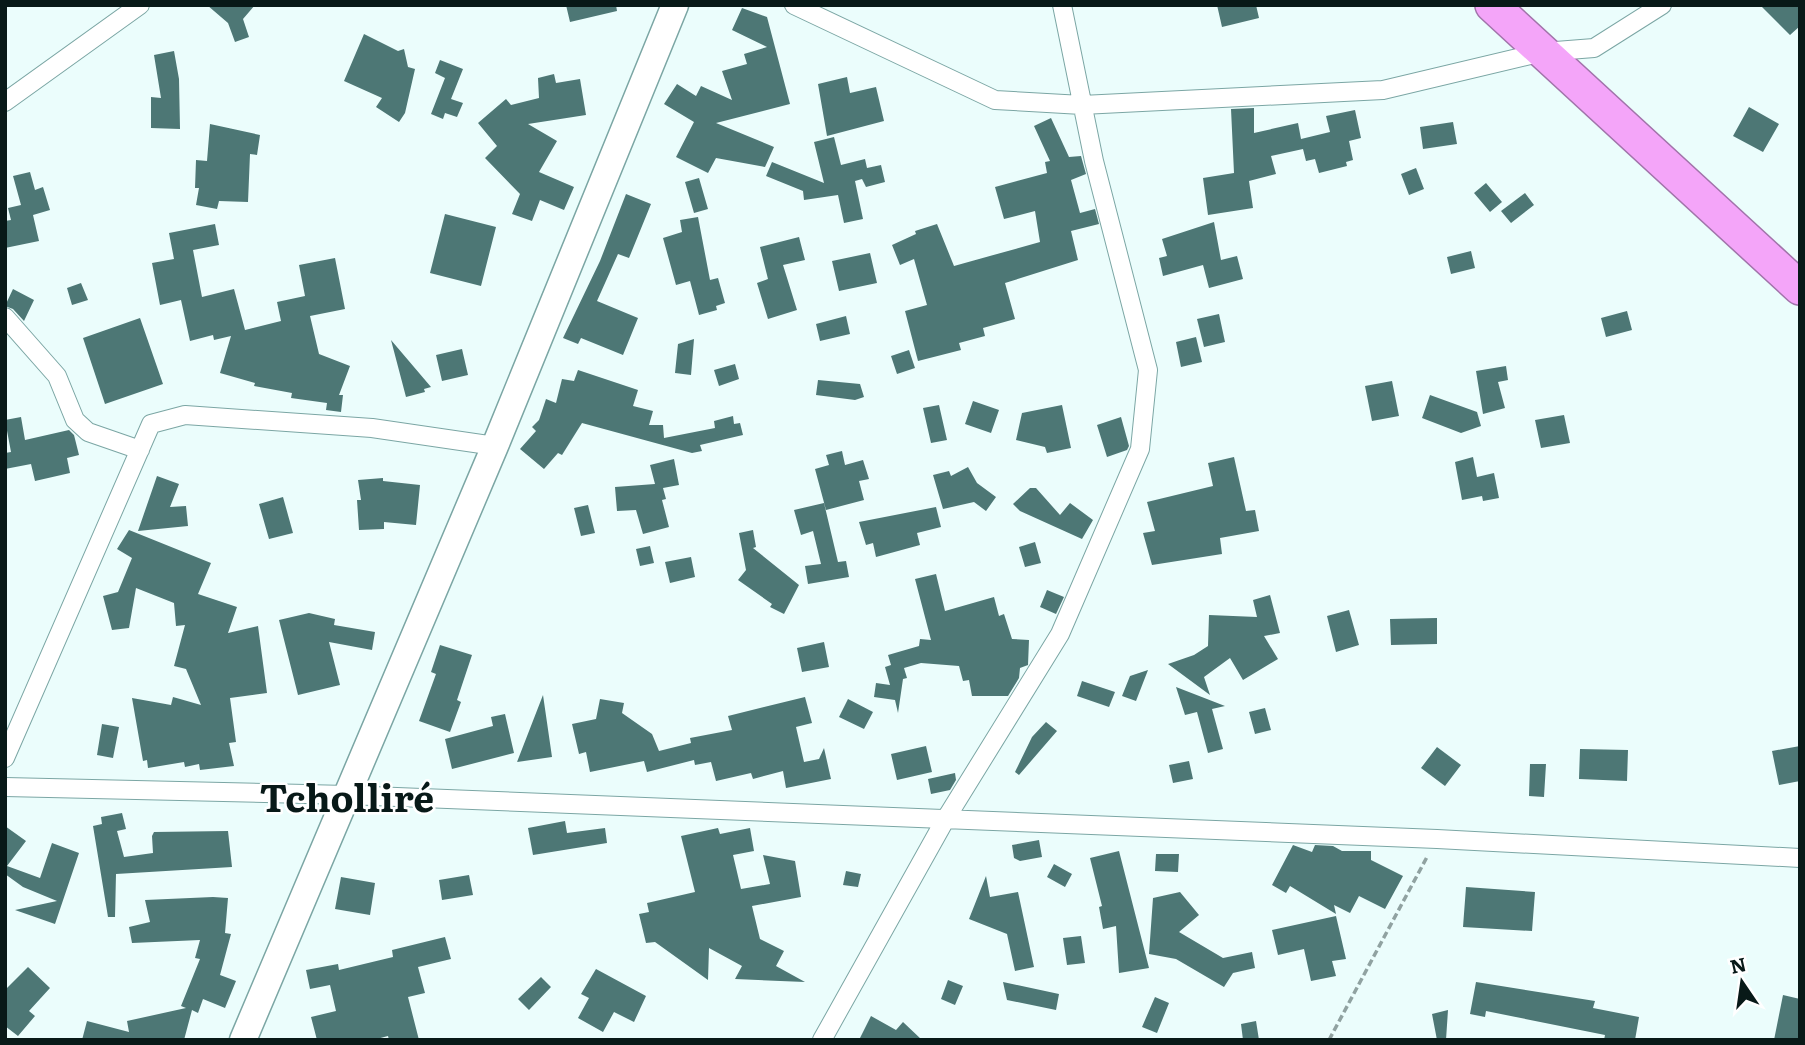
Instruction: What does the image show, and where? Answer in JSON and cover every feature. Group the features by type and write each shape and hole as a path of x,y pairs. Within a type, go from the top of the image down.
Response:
{"highway":[{"path":"1492,5 1800,288"}],"main road":[{"path":"243,1040 495,446 676,5"}],"street":[{"path":"5,102 140,5"},
{"path":"794,5 995,100 1082,105 1383,90 1543,52 1594,48 1662,5"},
{"path":"822,1040 945,820 1060,634 1140,449 1148,370 1082,105 1062,5"},
{"path":"5,317 57,376 75,420 88,432 140,450"},
{"path":"5,758 151,424 185,415 372,428 495,446"},
{"path":"5,787 347,795 1437,839 1800,858"}],"path":[{"path":"1329,1040 1437,839"}],"building":[{"path":"207,5 255,5 243,19 249,37 235,42 228,23"},
{"path":"566,5 616,5 617,11 570,22"},
{"path":"1217,5 1256,5 1259,18 1222,27"},
{"path":"1760,5 1800,5 1800,26 1790,35"},
{"path":"742,8 767,17 790,104 716,123 774,147 765,167 716,158 708,173 676,157 694,122 664,104 677,84 696,96 701,86 732,100 722,71 747,64 744,54 767,47 732,30"},
{"path":"364,34 398,51 404,49 408,67 415,69 405,113 399,122 376,107 382,98 344,81"},
{"path":"174,51 179,79 180,129 151,128 151,97 161,98 154,55"},
{"path":"440,60 463,69 451,99 463,103 457,117 445,113 443,119 431,114 445,78 435,73"},
{"path":"554,74 556,83 580,79 586,115 528,124 557,141 539,172 574,187 564,210 540,200 532,221 512,214 520,194 485,158 497,146 478,123 506,99 511,105 539,98 538,78"},
{"path":"847,77 850,93 876,87 884,121 827,136 818,84"},
{"path":"1749,107 1779,124 1763,152 1733,136"},
{"path":"1254,108 1254,133 1298,123 1301,139 1330,132 1326,116 1355,110 1361,138 1349,141 1353,160 1346,162 1347,166 1319,173 1315,159 1306,161 1303,149 1271,156 1276,174 1249,181 1253,208 1208,215 1203,178 1234,173 1231,109"},
{"path":"1051,118 1069,157 1081,156 1086,174 1071,180 1080,213 1095,209 1099,224 1071,231 1078,260 1005,283 1015,319 983,328 985,336 959,343 961,350 918,361 905,311 927,305 914,259 900,265 892,245 916,234 915,231 937,224 954,266 1040,242 1035,211 1004,219 995,187 1047,173 1045,162 1050,161 1034,126"},
{"path":"1453,122 1457,144 1423,149 1420,127"},
{"path":"210,124 260,135 257,155 250,154 248,202 219,201 217,209 196,205 199,188 195,188 196,160 207,161"},
{"path":"834,137 841,165 865,159 867,168 881,165 885,182 866,187 862,179 855,181 863,219 844,223 838,195 804,200 803,191 766,176 772,162 824,183 814,142"},
{"path":"1416,168 1424,189 1409,195 1401,174"},
{"path":"30,172 35,190 43,187 50,210 33,215 39,241 5,248 5,221 11,220 8,208 21,205 13,176"},
{"path":"699,178 708,209 694,213 685,182"},
{"path":"1486,183 1502,202 1490,212 1474,193"},
{"path":"1525,193 1534,205 1511,223 1501,211"},
{"path":"626,194 651,204 629,258 618,254 597,301 638,318 623,355 581,338 578,344 563,338 600,261"},
{"path":"445,214 496,227 481,286 430,273"},
{"path":"698,217 710,280 718,278 725,303 716,306 717,310 699,315 690,281 676,285 663,238 682,232 680,220"},
{"path":"1214,222 1221,260 1237,256 1243,279 1209,288 1203,265 1163,276 1159,258 1167,256 1162,239"},
{"path":"215,224 219,245 193,250 202,297 234,289 245,330 281,321 277,302 305,296 299,265 335,258 345,309 310,316 319,354 350,366 339,395 343,395 341,412 326,410 327,403 291,398 292,393 254,386 255,383 220,373 231,336 214,340 213,335 190,341 181,300 160,305 152,263 174,259 169,233"},
{"path":"799,237 805,260 783,265 797,310 768,319 757,283 768,279 760,247"},
{"path":"1471,251 1475,268 1451,274 1447,257"},
{"path":"870,253 877,283 839,291 832,261"},
{"path":"81,283 88,300 72,305 67,288"},
{"path":"13,289 34,300 24,321 13,309 5,306"},
{"path":"1627,311 1632,330 1606,337 1601,318"},
{"path":"1219,314 1225,342 1204,347 1197,319"},
{"path":"846,316 850,334 820,341 816,324"},
{"path":"140,318 163,384 105,404 83,338"},
{"path":"1196,337 1202,362 1181,367 1176,342"},
{"path":"694,339 691,375 675,373 678,344"},
{"path":"391,340 431,387 424,389 425,392 406,397"},
{"path":"462,349 468,375 442,381 436,355"},
{"path":"909,350 915,368 897,374 891,356"},
{"path":"735,364 739,379 719,386 714,370"},
{"path":"1506,366 1508,380 1498,382 1505,408 1483,414 1476,371"},
{"path":"578,370 638,390 633,406 653,411 649,425 663,425 664,438 715,428 714,421 733,416 734,424 740,423 743,435 700,445 702,451 692,453 582,423 562,455 558,453 544,469 520,449 536,431 532,427 539,420 546,399 556,403 562,379 574,381"},
{"path":"818,380 860,384 864,397 855,400 816,395"},
{"path":"1392,381 1399,416 1372,421 1365,386"},
{"path":"1430,395 1477,412 1481,426 1461,433 1422,418"},
{"path":"973,401 999,410 991,433 965,424"},
{"path":"939,405 947,440 931,443 923,408"},
{"path":"1062,405 1071,448 1047,453 1045,447 1016,440 1022,413"},
{"path":"1564,415 1570,443 1541,448 1535,420"},
{"path":"21,417 25,440 69,430 74,435 79,455 67,458 70,473 35,481 31,464 5,469 5,453 11,452 5,420"},
{"path":"1121,417 1129,446 1127,450 1107,457 1097,425"},
{"path":"842,451 845,465 863,460 869,479 859,481 864,500 826,510 815,469 829,465 826,455"},
{"path":"1234,457 1246,511 1255,510 1259,531 1220,538 1222,554 1152,565 1143,533 1155,531 1147,502 1213,486 1208,463"},
{"path":"1473,457 1477,477 1494,473 1499,498 1483,501 1482,496 1462,500 1455,462"},
{"path":"674,459 679,485 663,488 666,499 662,500 669,527 643,534 636,510 617,511 615,487 655,484 650,465"},
{"path":"968,467 977,483 996,497 986,511 974,502 943,509 933,475 949,471 951,476"},
{"path":"157,476 179,484 170,507 186,506 188,526 138,531"},
{"path":"383,478 383,481 420,485 416,525 384,522 384,529 359,530 357,500 361,500 358,480"},
{"path":"1030,488 1036,488 1060,515 1070,503 1093,520 1082,539 1020,511 1013,504"},
{"path":"283,497 293,533 269,539 259,504"},
{"path":"824,503 838,562 846,561 849,577 808,584 805,566 821,564 813,531 801,535 794,510"},
{"path":"588,505 595,533 581,536 574,508"},
{"path":"936,507 941,527 917,533 920,545 876,557 873,543 866,545 859,522"},
{"path":"129,530 211,563 198,594 237,607 228,633 258,626 267,693 230,698 236,742 229,743 234,766 200,770 199,764 185,767 184,762 148,768 147,760 143,761 132,698 171,705 173,697 201,705 186,669 174,666 185,625 176,626 174,603 136,588 129,628 112,630 103,596 118,592 132,558 117,549"},
{"path":"753,530 756,547 753,548 799,585 784,614 770,607 772,604 738,580 746,570 739,533"},
{"path":"1035,542 1041,563 1025,567 1019,547"},
{"path":"650,546 654,563 640,566 636,549"},
{"path":"691,557 695,577 670,583 665,562"},
{"path":"936,574 945,611 994,597 999,616 1004,614 1012,639 1029,640 1028,665 1020,668 1019,678 1008,696 972,696 969,680 963,681 959,666 921,663 904,668 907,678 903,679 898,713 895,700 874,697 876,683 890,685 885,667 891,665 888,655 919,646 920,639 931,640 915,579"},
{"path":"1047,590 1064,597 1056,614 1040,607"},
{"path":"1270,595 1280,633 1264,636 1278,659 1243,680 1230,658 1204,677 1210,695 1168,664 1194,655 1208,646 1209,615 1257,617 1253,600"},
{"path":"1349,610 1359,645 1336,652 1327,616"},
{"path":"309,613 335,619 334,625 375,632 372,650 329,642 340,685 298,695 279,620"},
{"path":"1437,618 1437,644 1391,645 1390,619"},
{"path":"824,642 829,667 802,672 797,648"},
{"path":"440,645 472,655 457,700 461,702 450,732 419,721 436,674 431,672"},
{"path":"1148,670 1136,701 1122,696 1130,676"},
{"path":"1082,681 1115,692 1109,707 1077,696"},
{"path":"1176,687 1225,706 1212,709 1223,749 1208,753 1197,712 1185,715"},
{"path":"543,695 552,757 517,762"},
{"path":"805,697 812,723 796,727 804,762 819,759 824,748 831,779 786,788 783,771 753,779 751,773 716,781 711,762 695,765 694,760 647,772 644,761 590,772 586,752 579,754 572,724 596,719 600,699 624,703 622,713 652,734 659,751 691,743 690,738 732,730 728,716"},
{"path":"848,699 873,712 864,729 839,717"},
{"path":"1265,708 1271,730 1255,734 1249,712"},
{"path":"505,714 514,753 452,769 445,739 493,726 491,717"},
{"path":"1046,722 1057,731 1019,775 1015,772 1032,737"},
{"path":"102,724 119,727 113,758 97,755"},
{"path":"926,746 932,772 897,780 891,754"},
{"path":"1800,746 1800,781 1779,785 1772,751"},
{"path":"1437,747 1461,765 1445,786 1421,768"},
{"path":"1580,749 1628,750 1627,781 1579,779"},
{"path":"1189,761 1193,779 1173,783 1169,765"},
{"path":"1530,764 1546,764 1544,797 1529,796"},
{"path":"955,773 956,780 950,790 931,794 928,779"},
{"path":"122,813 126,829 117,831 124,857 153,853 154,832 228,831 232,867 116,874 115,917 108,917 93,826 102,824 101,817"},
{"path":"565,821 567,833 605,828 607,843 533,855 528,828"},
{"path":"5,826 26,841 7,866 40,878 52,843 79,853 55,924 15,910 57,901 23,887 5,874"},
{"path":"718,828 720,834 750,828 754,851 733,855 741,889 770,884 763,855 795,861 801,897 752,906 760,939 784,951 776,966 805,982 735,979 742,966 709,948 708,980 655,942 646,943 639,914 649,912 647,903 695,892 681,836"},
{"path":"1039,840 1042,857 1020,861 1014,858 1012,845"},
{"path":"1293,845 1312,852 1315,845 1333,846 1342,851 1371,851 1371,860 1403,876 1385,909 1359,896 1350,913 1334,905 1336,914 1290,886 1286,893 1272,885"},
{"path":"1119,851 1149,968 1119,973 1116,926 1103,929 1099,907 1102,906 1090,858"},
{"path":"1156,854 1179,854 1178,872 1155,871"},
{"path":"1054,864 1072,874 1065,887 1047,877"},
{"path":"846,871 861,874 858,887 843,885"},
{"path":"469,875 473,895 442,900 439,880"},
{"path":"986,876 990,897 1018,892 1034,967 1015,971 1007,934 969,919"},
{"path":"341,877 375,883 370,915 335,909"},
{"path":"1466,887 1535,892 1532,931 1463,927"},
{"path":"1180,892 1199,915 1179,932 1223,958 1252,952 1255,968 1233,973 1224,987 1176,959 1149,954 1153,898"},
{"path":"228,898 225,933 231,934 220,975 236,981 225,1008 203,999 198,1013 192,1010 184,1040 82,1040 87,1021 129,1032 127,1021 186,1008 181,1006 200,959 195,958 200,940 132,943 129,927 150,922 145,900"},
{"path":"1336,916 1346,959 1332,961 1336,976 1311,981 1304,949 1278,955 1272,930"},
{"path":"1081,936 1085,963 1067,965 1063,938"},
{"path":"445,937 451,959 418,967 425,993 408,997 419,1040 389,1040 388,1036 373,1040 317,1040 311,1017 336,1011 330,985 310,989 306,970 338,964 339,970 393,957 392,950"},
{"path":"28,967 50,988 29,1011 35,1016 18,1036 5,1026 5,990"},
{"path":"596,969 646,996 634,1022 614,1012 603,1032 578,1018 589,998 581,994"},
{"path":"541,977 551,987 529,1010 518,999"},
{"path":"948,980 963,986 955,1005 941,999"},
{"path":"1003,982 1059,994 1056,1010 1007,1000"},
{"path":"1476,982 1595,1001 1593,1008 1639,1017 1635,1040 1604,1040 1605,1035 1486,1011 1485,1017 1470,1014"},
{"path":"1783,995 1800,999 1800,1040 1774,1040"},
{"path":"1155,997 1169,1003 1157,1033 1142,1027"},
{"path":"1448,1010 1446,1040 1437,1040 1432,1014"},
{"path":"871,1016 896,1030 903,1022 922,1040 859,1040"},
{"path":"1256,1021 1259,1040 1243,1040 1241,1024"}],"district":[{"name":"Tcholliré","path":"347,795"}]}
